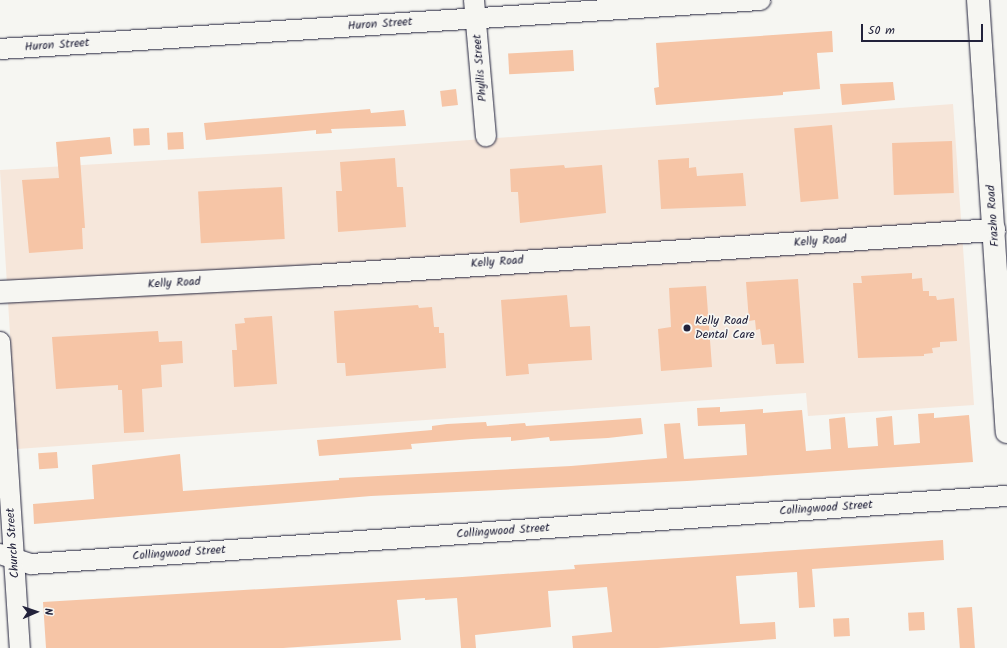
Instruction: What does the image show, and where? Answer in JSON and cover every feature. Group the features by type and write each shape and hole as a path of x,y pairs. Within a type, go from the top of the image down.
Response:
{"street":[{"name":"Huron Street","path":"0,48 474,9 760,0"},
{"name":"Frazho Road","path":"978,0 1007,432"},
{"name":"Phyllis Street","path":"474,9 486,136"},
{"name":"Kelly Road","path":"0,292 315,276 994,230"},
{"name":"Church Street","path":"0,342 7,556 20,648"},
{"name":"Collingwood Street","path":"7,556 31,564 1007,496"}],"shaded area":[{"path":"953,104 974,405 808,416 806,393 17,449 0,170 349,149"}],"building":[{"path":"832,31 833,52 817,53 820,89 783,92 783,95 656,105 654,88 659,87 656,43"},
{"path":"573,50 574,71 509,74 508,53"},
{"path":"893,82 895,100 842,105 840,84"},
{"path":"456,89 458,105 442,107 440,91"},
{"path":"370,109 371,113 404,110 406,126 331,129 332,133 316,134 316,130 206,140 204,123"},
{"path":"832,125 838,199 801,202 794,128"},
{"path":"149,128 150,145 134,146 133,129"},
{"path":"183,132 184,149 168,150 167,133"},
{"path":"110,137 112,154 80,157 85,228 82,228 83,249 29,253 22,180 59,178 56,142"},
{"path":"952,141 954,193 894,195 892,143"},
{"path":"395,158 397,187 403,187 406,227 338,232 336,191 342,191 340,162"},
{"path":"689,158 689,168 696,167 697,176 743,173 746,206 661,209 658,160"},
{"path":"564,165 565,168 602,165 606,213 520,223 518,192 511,192 510,169"},
{"path":"282,187 285,239 201,243 198,191"},
{"path":"912,273 912,279 922,278 923,291 929,291 929,296 936,296 937,300 954,298 957,341 940,342 940,347 932,348 933,353 924,354 924,356 858,358 853,283 862,283 861,276"},
{"path":"798,279 804,363 776,364 774,344 762,345 760,329 756,330 755,320 749,321 746,282"},
{"name":"Kelly Road Dental Care","path":"706,286 712,367 661,371 658,329 671,327 669,288"},
{"path":"567,295 570,327 590,326 592,360 528,364 529,374 506,376 501,300"},
{"path":"418,305 419,308 432,307 434,327 439,327 439,333 444,333 446,368 346,376 345,363 337,363 334,311"},
{"path":"272,316 277,384 234,387 232,350 237,350 235,324 245,323 244,318"},
{"path":"158,331 159,342 182,341 183,363 161,365 162,387 142,389 144,432 124,433 122,390 118,390 118,385 56,389 52,337"},
{"path":"720,407 720,412 763,409 763,413 802,410 806,451 831,449 829,419 845,417 848,448 878,446 876,418 892,416 894,445 920,443 918,414 934,413 934,418 969,415 973,462 687,481 371,496 34,524 33,504 94,499 92,465 180,454 183,491 339,480 339,478 571,466 667,458 664,424 680,423 684,459 747,455 745,424 698,426 697,408"},
{"path":"641,418 643,434 608,438 550,441 549,437 511,441 511,437 472,439 411,444 412,449 319,456 317,440 432,430 432,426 447,424 486,422 487,426 525,423 526,426"},
{"path":"57,452 58,468 39,469 38,453"},
{"path":"943,540 944,560 812,569 815,607 799,608 797,572 736,576 740,624 775,622 776,639 658,648 573,648 572,636 612,632 607,587 548,591 551,627 475,635 476,648 461,648 457,598 425,600 425,598 397,600 401,640 283,648 46,648 43,602 462,577 575,569 574,565"},
{"path":"972,607 975,648 960,648 957,608"},
{"path":"924,612 925,630 909,631 908,613"},
{"path":"849,618 850,636 834,637 833,619"}],"place":[{"name":"Kelly Road Dental Care","path":"687,328"}]}
